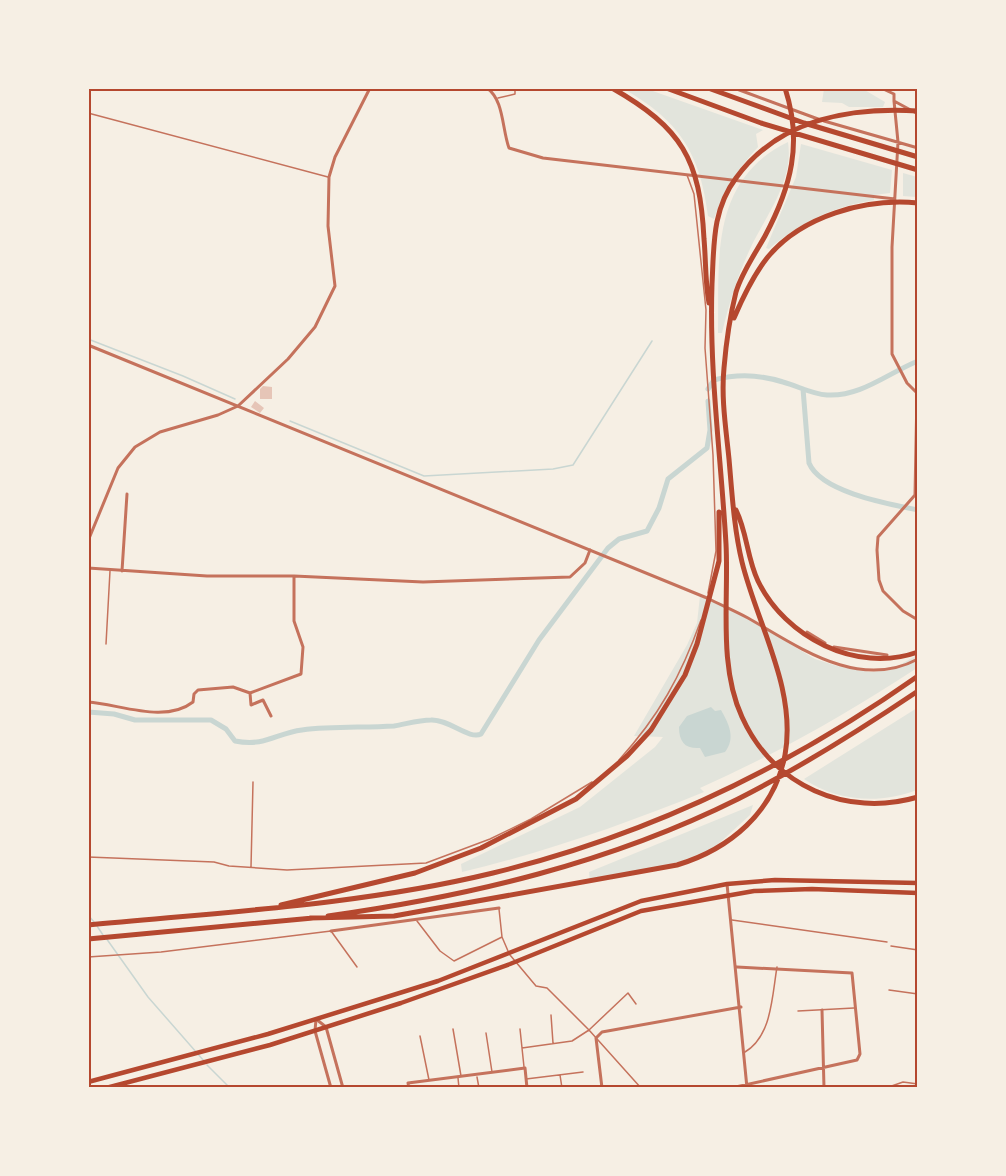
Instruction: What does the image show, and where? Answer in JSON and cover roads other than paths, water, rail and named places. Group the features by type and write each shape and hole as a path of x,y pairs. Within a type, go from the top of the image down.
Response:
{"highway":[{"path":"612,88 639,104 664,124 692,163 703,210 705,285 711,314"},
{"path":"666,88 782,130 918,170"},
{"path":"708,88 804,123 918,157"},
{"path":"310,918 394,916 654,871 699,859 728,843 744,829 765,802 782,766 786,744 787,715 783,690 742,562 733,503 724,369 736,292 790,179 793,157 792,110 786,88"},
{"path":"918,112 882,110 834,115 785,133 752,159 736,178 718,214 712,248 711,314 714,406 726,542 728,655 735,699 753,737 784,772 824,796 857,804 878,805 918,797"},
{"path":"730,326 747,289 768,257 799,230 835,213 876,203 918,203"},
{"path":"271,908 301,898 389,880 430,868 505,837 576,799 627,756 651,730 685,675 715,582 719,561 719,468"},
{"path":"733,503 742,523 756,578 783,618 792,626 825,647 856,656 891,657 918,651"},
{"path":"88,925 303,905 390,893 492,874 602,841 684,809 763,772 831,735 918,676"},
{"path":"88,939 310,918 421,902 506,884 640,841 736,800 853,735 918,691"}],"main road":[{"path":"88,1082 268,1034 438,981 509,955 626,905 727,884 798,879 918,883"},
{"path":"106,1088 315,1031 513,963 640,911 729,894 812,889 918,893"}],"street":[{"path":"88,541 118,468 135,447 160,432 218,415 238,406 288,359 315,327 335,286 328,226 330,177 338,151 370,88"},
{"path":"487,88 497,98 505,136 509,148 514,151 543,158 895,199"},
{"path":"734,88 794,113 918,148"},
{"path":"881,88 894,94 898,142 892,247 892,354 907,383 917,393 915,495 878,537 879,580 883,591 903,611 918,620"},
{"path":"894,101 918,112"},
{"path":"88,345 707,598 826,662 851,668 894,670 918,659"},
{"path":"122,571 127,494"},
{"path":"88,568 244,577 294,576 423,582 570,578 585,563 590,550"},
{"path":"88,702 140,712 186,707 193,702 194,694 204,689 233,687 249,693 301,674 303,647 294,621 294,576"},
{"path":"807,632 829,645 850,651 899,655 918,651"},
{"path":"249,693 251,705 263,700 271,716"},
{"path":"727,884 737,966 747,1086"},
{"path":"331,931 499,908"},
{"path":"731,1088 857,1060 860,1054 852,973 737,966"},
{"path":"602,1088 596,1038 602,1032 741,1007"},
{"path":"822,1010 824,1088"},
{"path":"316,1019 326,1027 343,1088"},
{"path":"316,1019 315,1031 331,1088"},
{"path":"409,1088 408,1083 525,1068 527,1088"}],"lane":[{"path":"497,98 515,94 515,88"},
{"path":"88,113 330,177"},
{"path":"88,857 213,862 251,868 286,870 426,863 490,839 531,819 594,781 615,764 647,729 689,654 707,598 716,550 713,455 705,348 706,310 694,194 687,175"},
{"path":"106,644 110,570"},
{"path":"251,868 253,782"},
{"path":"499,908 502,938 513,963 536,986 547,988 589,1030 641,1088"},
{"path":"417,920 440,951 454,961 502,938"},
{"path":"731,920 887,942"},
{"path":"88,957 161,952 331,931 357,967"},
{"path":"891,946 918,950"},
{"path":"745,1053 753,1047 765,1031 777,968"},
{"path":"890,990 918,994"},
{"path":"522,1048 572,1041 589,1030 628,993 636,1004"},
{"path":"798,1011 856,1008"},
{"path":"550,1015 553,1044"},
{"path":"453,1029 459,1088"},
{"path":"520,1029 525,1068"},
{"path":"486,1034 492,1073"},
{"path":"420,1036 429,1081"},
{"path":"525,1079 583,1072"},
{"path":"476,1075 479,1088"},
{"path":"560,1075 562,1088"},
{"path":"886,1088 903,1082 918,1084"}],"waterway":[{"path":"88,339 235,399"},
{"path":"290,421 424,476 553,469 573,465 652,341"},
{"path":"708,389 714,380 748,376 775,380 810,392 839,395 863,388 918,361"},
{"path":"803,389 809,463 816,473 827,482 857,495 918,510"},
{"path":"88,712 114,714 135,720 211,720 226,729 235,741 246,742 263,741 302,730 394,726 431,720 471,734 481,734 539,640 608,548 619,539 647,531 659,508 668,479 707,448 710,430 708,401"},
{"path":"88,915 94,922"},
{"path":"97,926 103,935"},
{"path":"106,938 148,997 204,1061"},
{"path":"207,1065 230,1088"}]}
